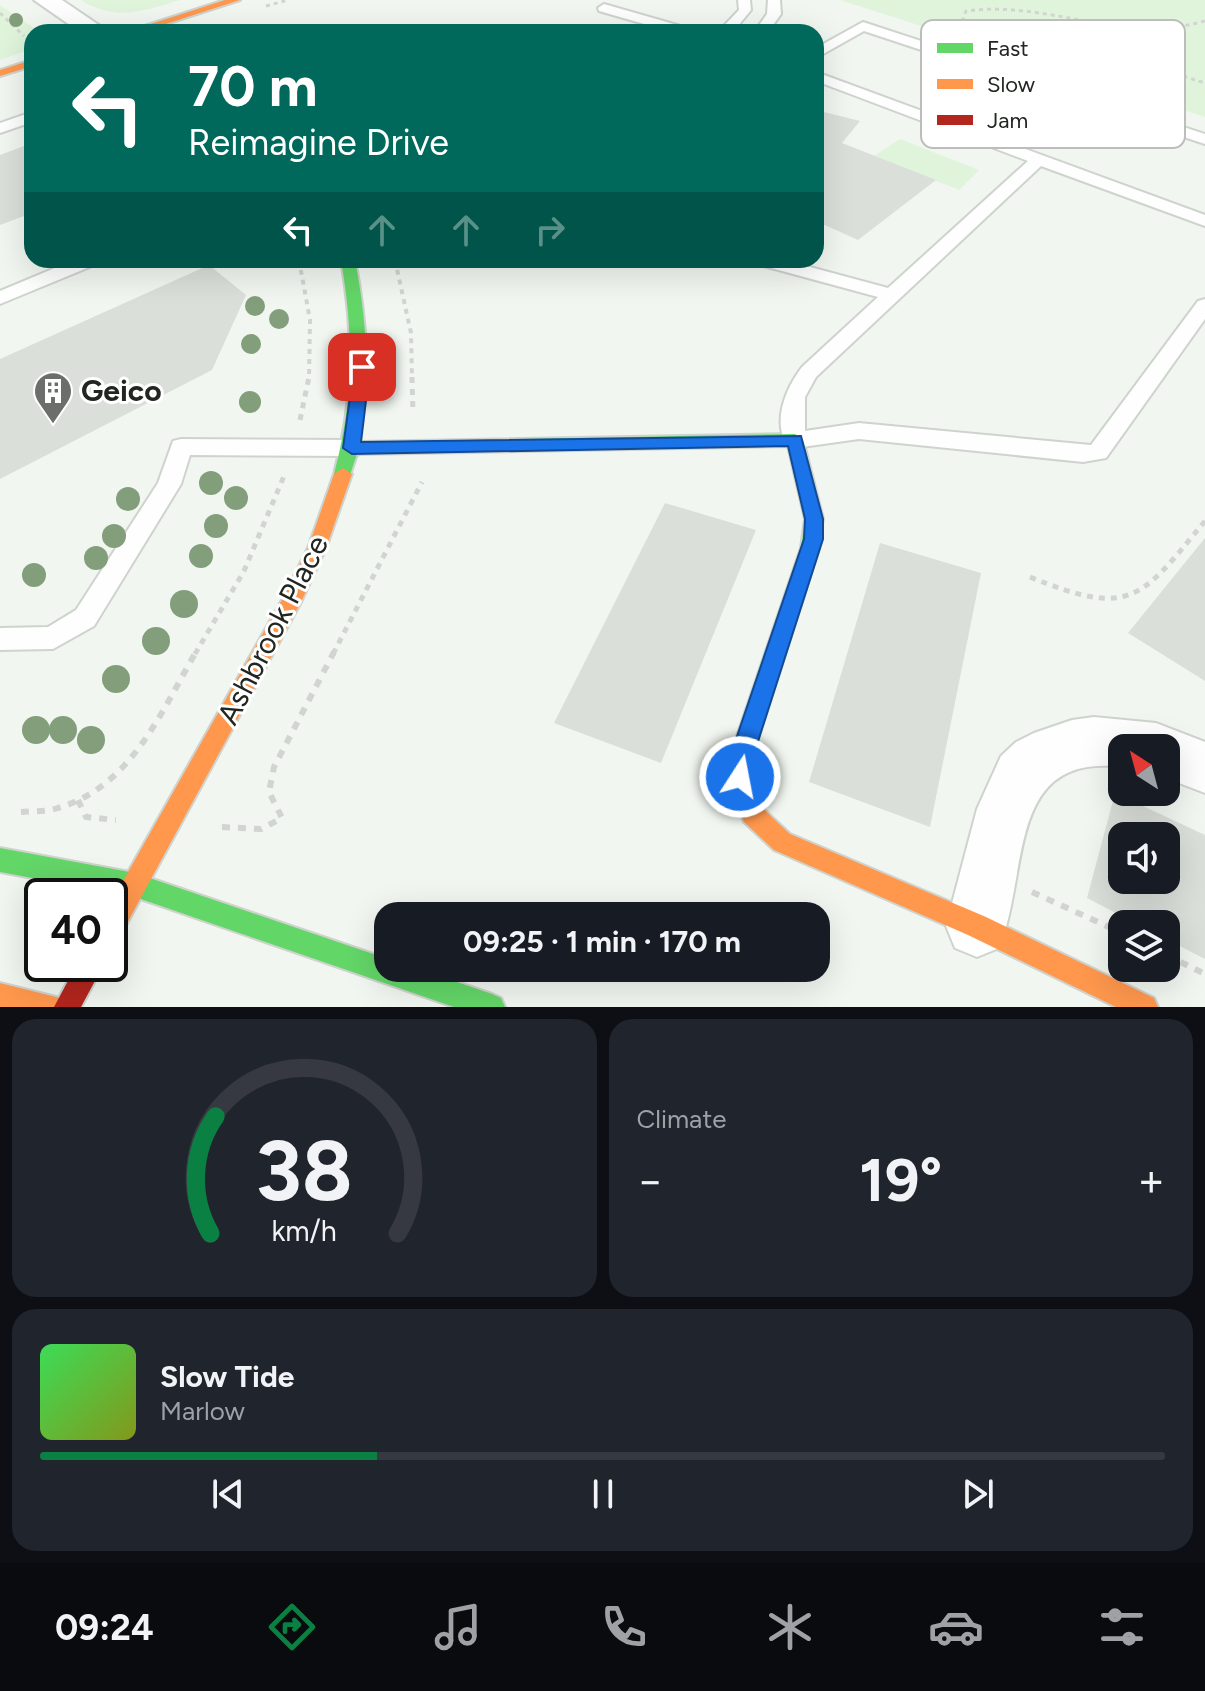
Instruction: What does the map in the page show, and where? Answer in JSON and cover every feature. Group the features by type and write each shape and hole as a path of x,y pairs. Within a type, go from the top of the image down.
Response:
{"street":[{"path":"46,0 84,24"},
{"path":"157,24 235,0"},
{"path":"0,73 24,66"},
{"name":"Ashbrook Place","path":"128,897 304,581 332,515 352,448 362,367 359,317 350,268"},
{"path":"352,448 795,440 814,519 813,539 742,754 742,790 752,814 782,842 977,926 1145,1007"},
{"path":"977,926 1010,792 1034,762 1059,748 1089,740 1108,741"},
{"path":"1180,758 1205,768"},
{"path":"0,860 135,885 492,1007"},
{"path":"67,1007 81,982"},
{"path":"0,996 51,1007"}],"lane":[{"path":"735,24 745,10 744,0"},
{"path":"767,24 774,14 774,0"},
{"path":"604,8 659,24"},
{"path":"824,49 863,26 921,45"},
{"path":"824,79 921,115"},
{"path":"0,128 24,120"},
{"path":"1185,132 1205,139"},
{"path":"1009,148 1205,221"},
{"path":"1039,159 809,372 796,388 791,404 795,440 859,431 1083,454 1098,452 1205,305"},
{"path":"0,298 71,268"},
{"path":"792,268 892,295"},
{"path":"0,639 53,638 85,618 169,484 181,447 352,448"}],"path":[{"path":"964,20 966,11 976,6 1016,4 1094,20"},
{"path":"0,13 24,35 21,41"},
{"path":"1185,26 1205,21"},
{"path":"1185,76 1205,83"},
{"path":"11,810 56,809 110,782 137,753 244,571 284,474 304,406 313,344 301,268"},
{"path":"282,818 269,792 280,754 422,482 436,473 455,471 463,445 464,426 422,423 412,411 411,333 397,268"},
{"path":"1030,577 1068,594 1102,601 1132,597 1154,583 1205,521"},
{"path":"991,874 1108,927"},
{"path":"1180,962 1205,974"}],"green space":[{"path":"81,0 180,0 142,11 118,13"},
{"path":"840,0 1205,0 1205,117 1185,111 1185,20 921,20 921,26"},
{"path":"0,5 28,24 24,24 24,52 0,60"},
{"path":"900,139 979,170 959,190 874,156"}],"building":[{"path":"824,112 860,121 842,143 936,180 858,240 824,225"},
{"path":"24,146 24,216 0,225 0,155"},
{"name":"Geico","path":"202,268 213,268 246,295 212,370 0,479 0,359"},
{"path":"665,503 756,530 661,763 554,723"},
{"path":"1205,538 1205,681 1128,633"},
{"path":"880,543 981,573 930,827 809,782"},
{"path":"1112,806 1143,806 1177,822 1108,822 1108,894 1180,894 1180,823 1205,835 1205,959 1180,946 1180,910 1110,910 1087,898"}],"traffic: fast":[{"path":"343,474 355,418 360,367 357,317 349,268"},
{"path":"352,448 795,440 814,519 810,548"},
{"path":"0,860 135,885 492,1007"}],"traffic: slow":[{"path":"157,24 235,0"},
{"path":"0,73 24,66"},
{"path":"128,896 291,602 317,548 343,474"},
{"path":"810,548 742,754 742,790 752,814 782,842 977,926 1145,1007"},
{"path":"0,996 51,1007"}],"traffic: jam":[{"path":"67,1007 81,982"}],"place":[{"name":"Geico","path":"53,425"}],"route":[{"path":"362,367 352,448 795,440 814,519 813,539 742,754 740,777"}]}
